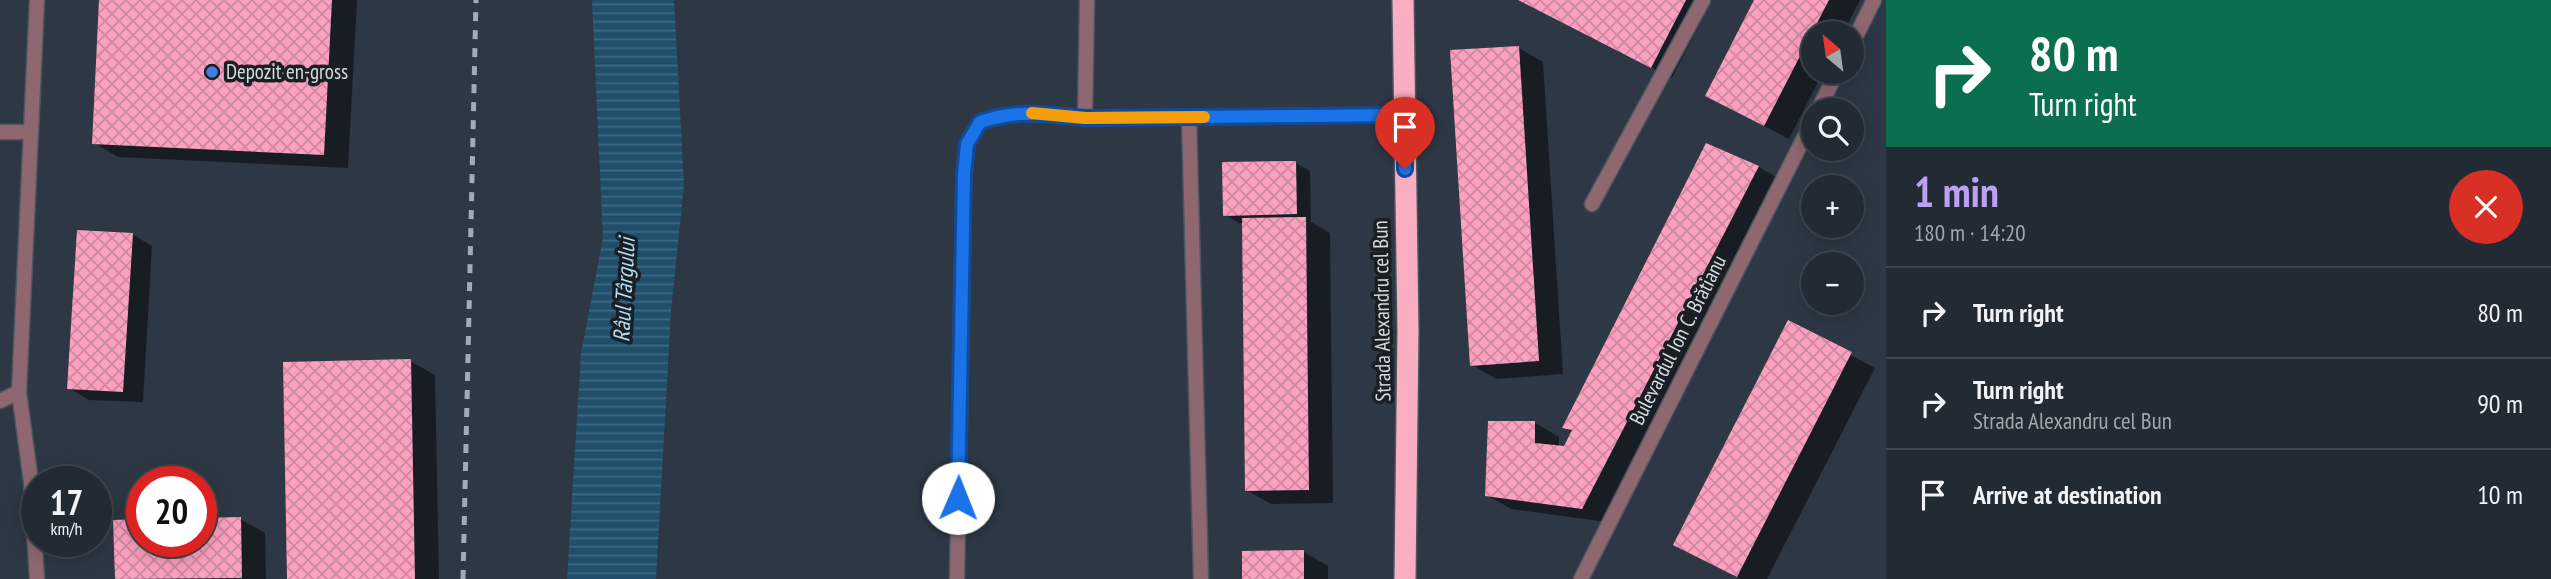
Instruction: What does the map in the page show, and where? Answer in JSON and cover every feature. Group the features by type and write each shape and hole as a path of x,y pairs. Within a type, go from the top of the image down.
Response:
{"highway":[{"name":"Strada Alexandru cel Bun","path":"1403,0 1409,330 1405,579"}],"street":[{"path":"37,0 19,392 31,482 37,579"},
{"path":"1085,118 1087,0"},
{"path":"1592,204 1703,0"},
{"path":"1864,21 1874,0"},
{"path":"957,579 964,188 967,144 980,122 1005,114 1038,113 1085,118 1404,115"},
{"path":"1189,117 1202,579"},
{"path":"0,132 31,132"},
{"name":"Bulevardul Ion C. Brătianu","path":"1581,579 1801,144"},
{"path":"0,401 19,392"}],"water":[{"name":"Râul Târgului","path":"592,0 674,0 684,185 671,311 656,579 567,579 581,354 603,238"}],"building":[{"name":"Depozit en-gross","path":"99,0 332,0 324,155 92,144"},
{"path":"1518,0 1686,0 1651,68"},
{"path":"1754,0 1829,0 1818,21 1801,21 1801,54 1764,126 1705,96"},
{"path":"1519,46 1539,361 1470,366 1450,50"},
{"path":"1706,143 1759,166 1582,509 1485,496 1488,421 1535,421 1535,443 1564,446 1572,430 1562,428"},
{"path":"1296,161 1297,214 1223,216 1222,162"},
{"path":"1306,217 1309,490 1245,491 1242,218"},
{"path":"77,230 133,233 123,392 67,389"},
{"path":"1788,320 1852,352 1737,577 1673,545"},
{"path":"411,359 415,579 287,579 283,362"},
{"path":"241,517 242,578 115,579 113,520 126,520 126,557 217,557 217,518"},
{"path":"1304,550 1304,579 1242,579 1242,551"}],"railway":[{"path":"463,579 476,0"}],"slow traffic":[{"path":"1032,113 1085,118 1204,117"}],"place":[{"name":"Depozit en-gross","path":"212,72"}],"route":[{"path":"958,498 964,174 967,144 980,122 1005,114 1038,113 1085,118 1404,115 1405,169"}]}
